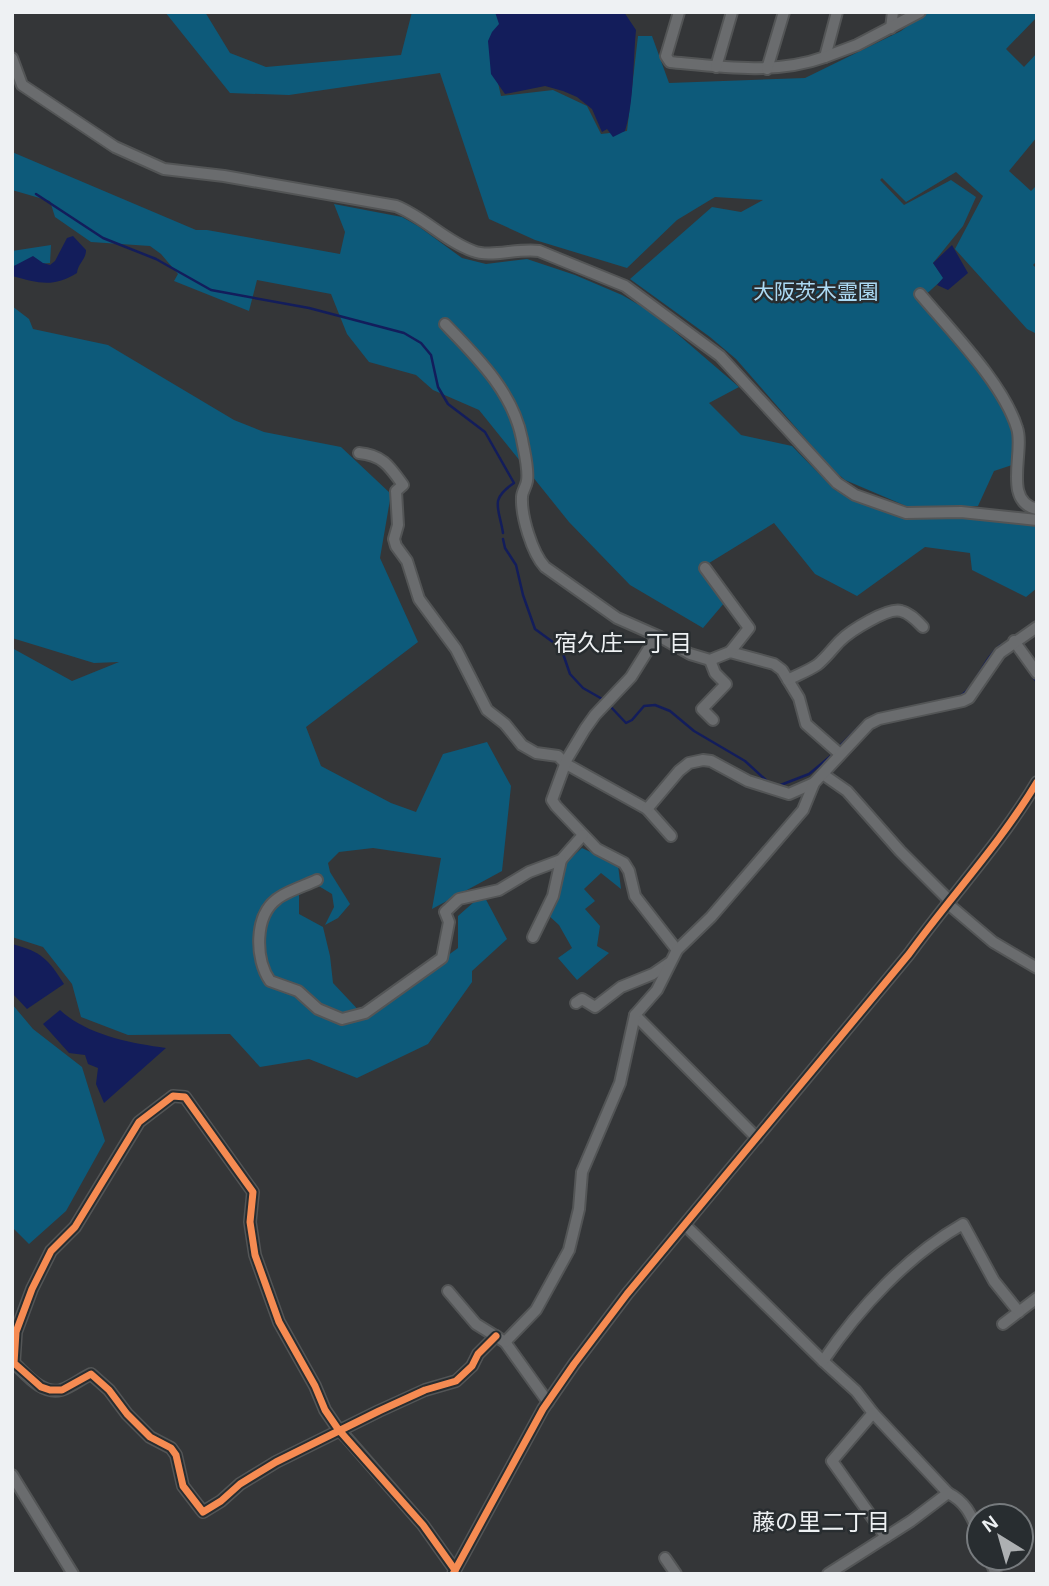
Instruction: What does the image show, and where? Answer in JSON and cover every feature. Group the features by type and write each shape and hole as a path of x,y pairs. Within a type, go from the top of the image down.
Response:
{"street":[{"path":"679,12 666,56 670,62 737,69 767,69 808,63 857,46 920,12"},
{"path":"716,67 732,12"},
{"path":"767,69 784,12"},
{"path":"825,57 837,12"},
{"path":"891,28 893,12"},
{"path":"12,58 22,85 115,147 164,169 225,176 396,206 421,218 445,236 473,251 539,251 625,286 720,356 837,483 855,495 906,513 961,512 1037,520"},
{"path":"920,293 1010,406 1021,440 1016,483 1023,502 1037,509"},
{"path":"445,324 479,359 504,392 522,436 527,480 522,496 529,539 535,557 545,567 617,618 690,654 710,660 730,652 749,628 705,568"},
{"path":"359,453 379,456 386,461 403,485 396,491 396,546 407,561 419,599 456,649 487,710 505,724 528,749 542,755 558,756 566,764 647,809 671,836"},
{"path":"788,680 814,667 853,631 892,611 899,610 908,614 923,627"},
{"path":"647,809 678,771 689,763 703,760 789,794 814,783 874,722 952,705 969,698 997,656 1014,641 1037,627"},
{"path":"656,637 623,687 592,719 566,764 552,800 597,849 624,863 629,871 635,896 677,950"},
{"path":"1014,641 1037,673"},
{"path":"730,652 774,663 799,698 806,724 840,754"},
{"path":"710,660 715,673 726,684 702,709 713,720"},
{"path":"824,775 847,791 948,901 993,942 1037,968"},
{"path":"814,783 803,810 711,917 677,950 657,990 635,1015 621,1083 582,1172 579,1209 569,1250 536,1310 478,1354 472,1366 456,1381 425,1390 379,1411 275,1462 203,1512 183,1486 176,1455 171,1448 150,1437 127,1414 109,1390 91,1374 62,1390 50,1390 41,1387 14,1363 16,1332 32,1289 51,1251 75,1227 139,1122 173,1096 185,1097 253,1192 250,1223 256,1255 279,1322 315,1386 325,1410 342,1433 423,1525 454,1572 548,1402 627,1294 909,954 1015,819 1037,782"},
{"path":"317,880 279,897 267,908 261,927 262,965 270,981 298,991 318,1009 342,1019 365,1013 442,958 449,922 445,912 459,899 499,890 529,872 561,860 583,835"},
{"path":"533,937 553,896 561,860"},
{"path":"576,1003 582,999 595,1007 621,988 670,963"},
{"path":"635,1015 757,1138"},
{"path":"822,1361 878,1293 911,1261 963,1224 994,1280 1019,1312"},
{"path":"685,1225 822,1361 856,1391 873,1413 948,1493 965,1505"},
{"path":"448,1292 476,1324 501,1339 548,1402"},
{"path":"1003,1324 1037,1298"},
{"path":"873,1413 832,1461 886,1536"},
{"path":"12,1475 73,1574"},
{"path":"828,1574 911,1521 948,1493"},
{"path":"665,1558 676,1574"}],"green space":[{"name":"大阪茨木霊園","path":"165,12 205,12 230,53 266,67 401,55 412,12 503,12 506,29 489,43 501,96 553,90 587,106 601,134 627,131 638,36 652,36 669,83 805,78 901,31 926,12 1037,12 1037,17 1006,49 1024,67 1037,53 1037,137 1009,171 1031,191 1037,185 1037,261 1033,265 1037,269 1037,334 1027,329 955,249 983,196 956,172 906,202 882,178 880,180 904,205 951,180 976,197 963,226 933,263 944,278 921,299 995,394 1013,427 1012,465 994,471 978,506 906,506 845,480 832,469 736,359 630,279 712,207 741,212 763,200 715,197 677,220 627,268 535,240 489,219 440,73 289,95 230,93"},
{"path":"12,152 196,230 340,254 345,232 334,204 402,217 462,258 486,264 527,259 575,275 622,295 653,313 739,387 709,403 741,435 792,446 835,490 906,518 984,517 1037,527 1037,588 1026,597 972,570 970,553 925,547 857,596 815,574 774,523 701,568 725,602 703,628 630,585 569,522 479,410 433,390 416,375 369,362 347,334 331,294 257,280 249,311 174,281 178,274 161,254 150,246 91,242 55,217 50,201 12,190"},
{"path":"51,245 50,263 12,266 12,251"},
{"path":"12,306 29,319 33,329 108,345 234,420 264,432 341,447 391,494 380,558 418,642 306,727 321,766 391,803 416,812 443,754 487,742 511,786 502,871 432,909 441,858 373,848 339,852 328,863 330,872 350,904 338,918 325,925 334,907 332,894 317,885 299,895 299,914 323,927 333,983 364,1016 458,948 458,916 483,894 507,939 472,971 472,982 428,1044 357,1078 309,1059 260,1067 230,1034 128,1035 81,1017 72,984 43,947 12,937 12,648 72,681 119,662 94,663 12,638"},
{"path":"582,848 618,865 621,889 601,873 584,889 595,901 585,909 600,926 597,946 609,953 577,980 558,958 572,948 559,925 547,914 562,866"},
{"path":"12,1004 33,1029 82,1067 105,1141 66,1211 29,1244 12,1227"}],"shaded area":[{"path":"495,12 624,12 636,30 632,95 625,131 613,137 607,129 602,132 592,109 577,97 563,91 545,86 505,94 491,74 488,41 499,24"},
{"path":"73,236 86,250 77,273 60,281 45,283 12,276 12,267 33,256 50,265 67,238"},
{"path":"952,245 968,273 948,290 937,285 943,278 933,263"},
{"path":"12,944 31,950 43,958 64,984 27,1009 12,993"},
{"path":"60,1010 96,1032 166,1048 104,1103 96,1084 98,1068 88,1064 85,1055 69,1053 43,1024"}],"waterway":[{"path":"36,194 103,238 156,259 211,290 309,308 404,333 421,343 431,355 438,387 448,404 485,432 514,483 498,499 503,533"},
{"path":"503,539 505,548 516,565 535,629 561,648 570,674 583,688 604,700"},
{"path":"959,697 971,686 1001,645"},
{"path":"1031,674 1037,682"},
{"path":"609,705 626,723 644,706 655,705 670,711 694,731 745,761 768,782"},
{"path":"838,748 860,726"},
{"path":"778,786 809,774 832,755"}],"cycle path":[{"path":"453,1574 543,1409 574,1364 627,1294 909,954 991,848 1037,782"},
{"path":"455,1570 423,1525 338,1429 325,1410 315,1386 279,1322 255,1255 250,1222 253,1192 185,1097 173,1096 139,1122 75,1227 51,1251 32,1289 16,1332 14,1363 41,1387 62,1390 91,1374 109,1390 127,1414 150,1437 171,1448 176,1455 183,1486 203,1512 240,1484 276,1462 379,1411 425,1390 456,1381 496,1336"}],"district":[{"name":"宿久庄一丁目","path":"623,643"},
{"name":"藤の里二丁目","path":"821,1522"}]}
